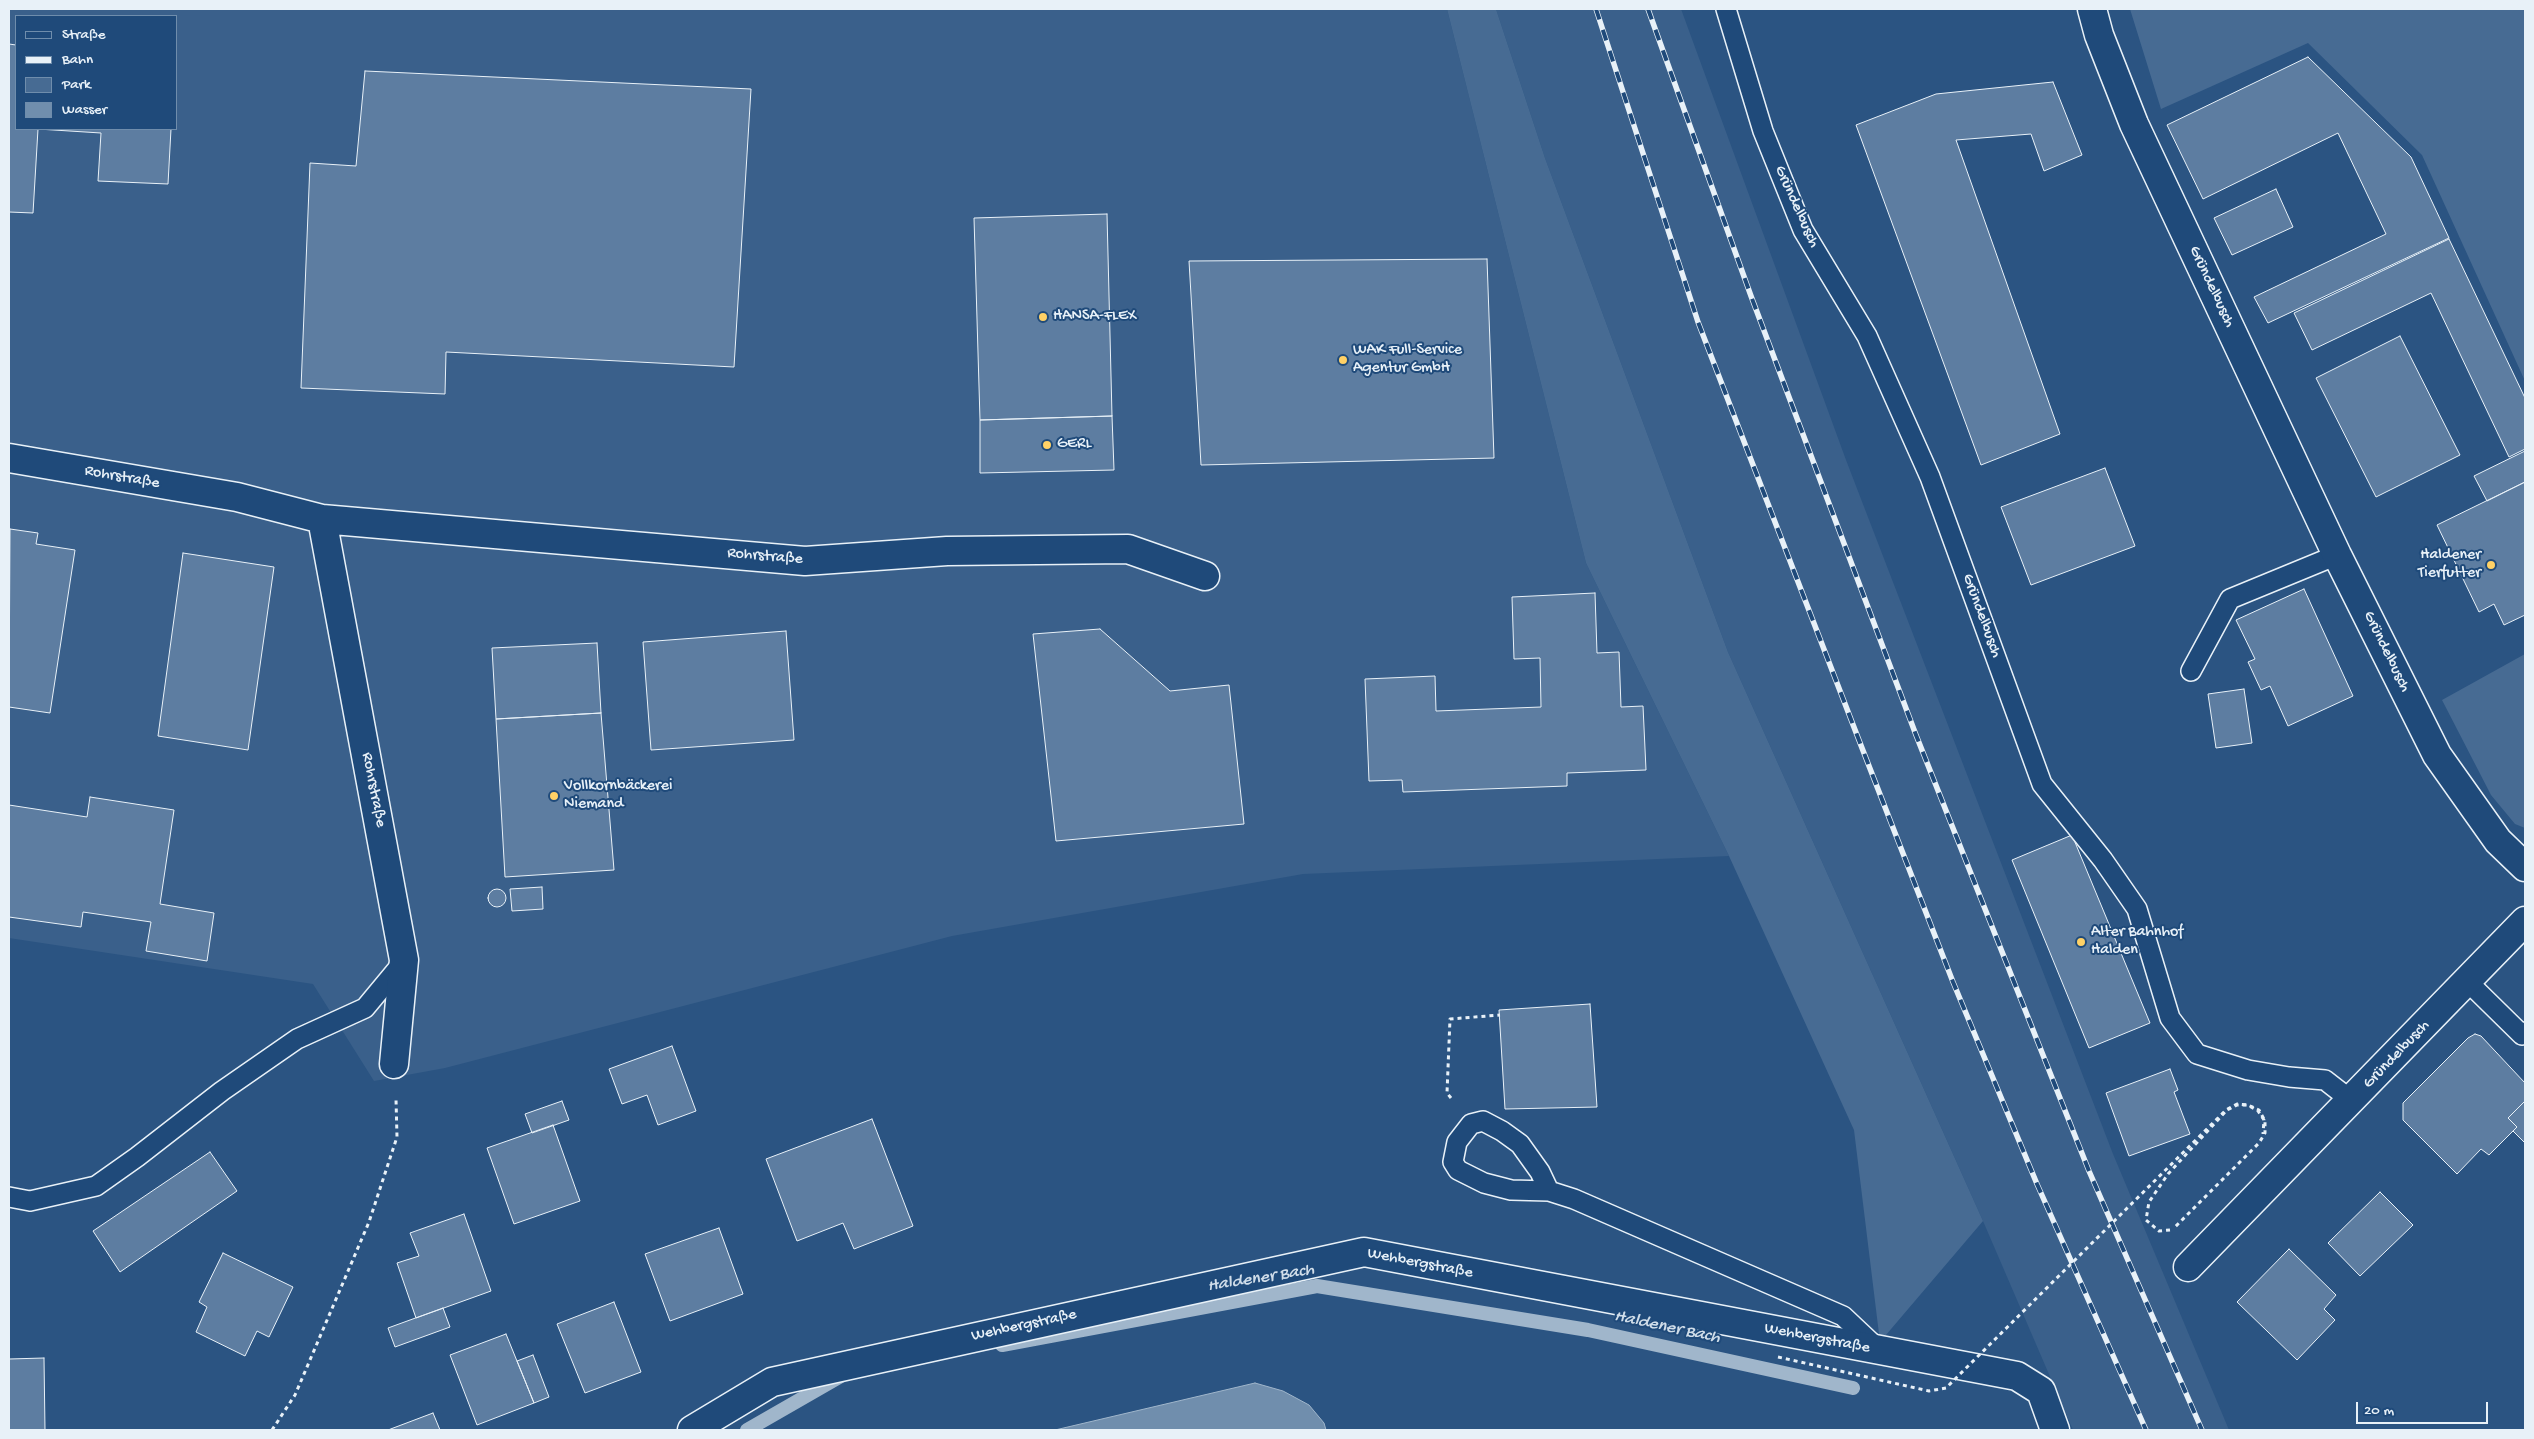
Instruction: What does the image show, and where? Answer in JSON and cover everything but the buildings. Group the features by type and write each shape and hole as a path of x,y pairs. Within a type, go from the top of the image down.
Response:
{"street":[{"name":"Gründelbusch","path":"2092,9 2099,35 2134,124 2337,555 2437,755 2498,841 2525,867"},
{"name":"Rohrstraße","path":"9,458 237,497 322,519 805,561 946,551 1128,549 1205,576"},
{"name":"Rohrstraße","path":"322,519 404,960 394,1064"},
{"name":"Gründelbusch","path":"2188,1267 2468,982 2525,921"},
{"name":"Wehbergstraße","path":"692,1430 772,1382 1364,1252 1810,1336 1881,1352 2017,1376 2041,1391 2055,1430"}],"lane":[{"name":"Gründelbusch","path":"1726,9 1763,131 1803,230 1867,336 1930,477 2042,784 2103,860 2137,908 2170,1018 2197,1054 2248,1070 2289,1077 2325,1080 2352,1101"},
{"path":"2191,671 2230,599 2337,555"},
{"path":"9,1197 30,1200 96,1186 137,1158 222,1091 297,1039 365,1008 404,960"},
{"path":"2468,982 2522,1035 2525,1032"},
{"path":"1549,1191 1540,1172 1520,1144 1502,1131 1482,1121 1471,1124 1456,1142 1453,1162 1458,1170 1484,1184 1511,1190 1549,1191 1574,1199 1843,1316 1881,1352"}],"path":[{"path":"1471,1124 1447,1093 1450,1019 1500,1015"},
{"path":"272,1430 295,1395 369,1222 397,1137 394,1064"},
{"path":"1778,1357 1929,1391 1946,1388 2226,1110 2237,1104 2248,1105 2259,1110 2265,1121 2265,1133 2260,1143 2174,1228 2167,1232 2152,1227 2146,1220 2146,1210 2149,1202 2168,1174 2227,1110 2237,1105 2248,1105 2258,1111 2264,1120 2264,1132 2259,1142 2222,1180 2246,1208"}],"shaded area":[{"path":"9,9 1447,9 1586,563 1729,856 1303,874 952,936 445,1068 374,1081 313,984 9,938"},
{"path":"1496,9 1681,9 1846,460 2113,1154 2229,1430 2073,1430 1983,1221 1728,652 1545,158"}],"green space":[{"path":"1447,9 1496,9 1545,158 1728,652 1983,1221 1880,1342 1854,1130 1729,856 1586,563"},
{"path":"2130,9 2525,9 2525,381 2422,155 2308,43 2161,109"},
{"path":"2525,654 2525,828 2515,824 2491,795 2442,700"}],"water":[{"path":"1255,1383 1283,1391 1309,1405 1324,1423 1326,1430 1055,1430"}],"waterway":[{"name":"Haldener Bach","path":"1002,1345 1317,1286 1588,1330 1853,1388"},
{"name":"Haldener Bach","path":"747,1430 841,1376"}],"railway":[{"path":"1596,9 1698,322 1862,748 1953,982 2037,1184 2146,1430"},
{"path":"1648,9 1751,296 1916,735 2089,1171 2202,1430"}],"place":[{"name":"HANSA-FLEX","path":"1043,317"},
{"name":"WAK Full-Service Agentur GmbH","path":"1343,360"},
{"name":"GERL","path":"1047,445"},
{"name":"Haldener Tierfutter","path":"2491,565"},
{"name":"Vollkornbäckerei Niemand","path":"554,796"},
{"name":"Alter Bahnhof Halden","path":"2081,942"}]}
